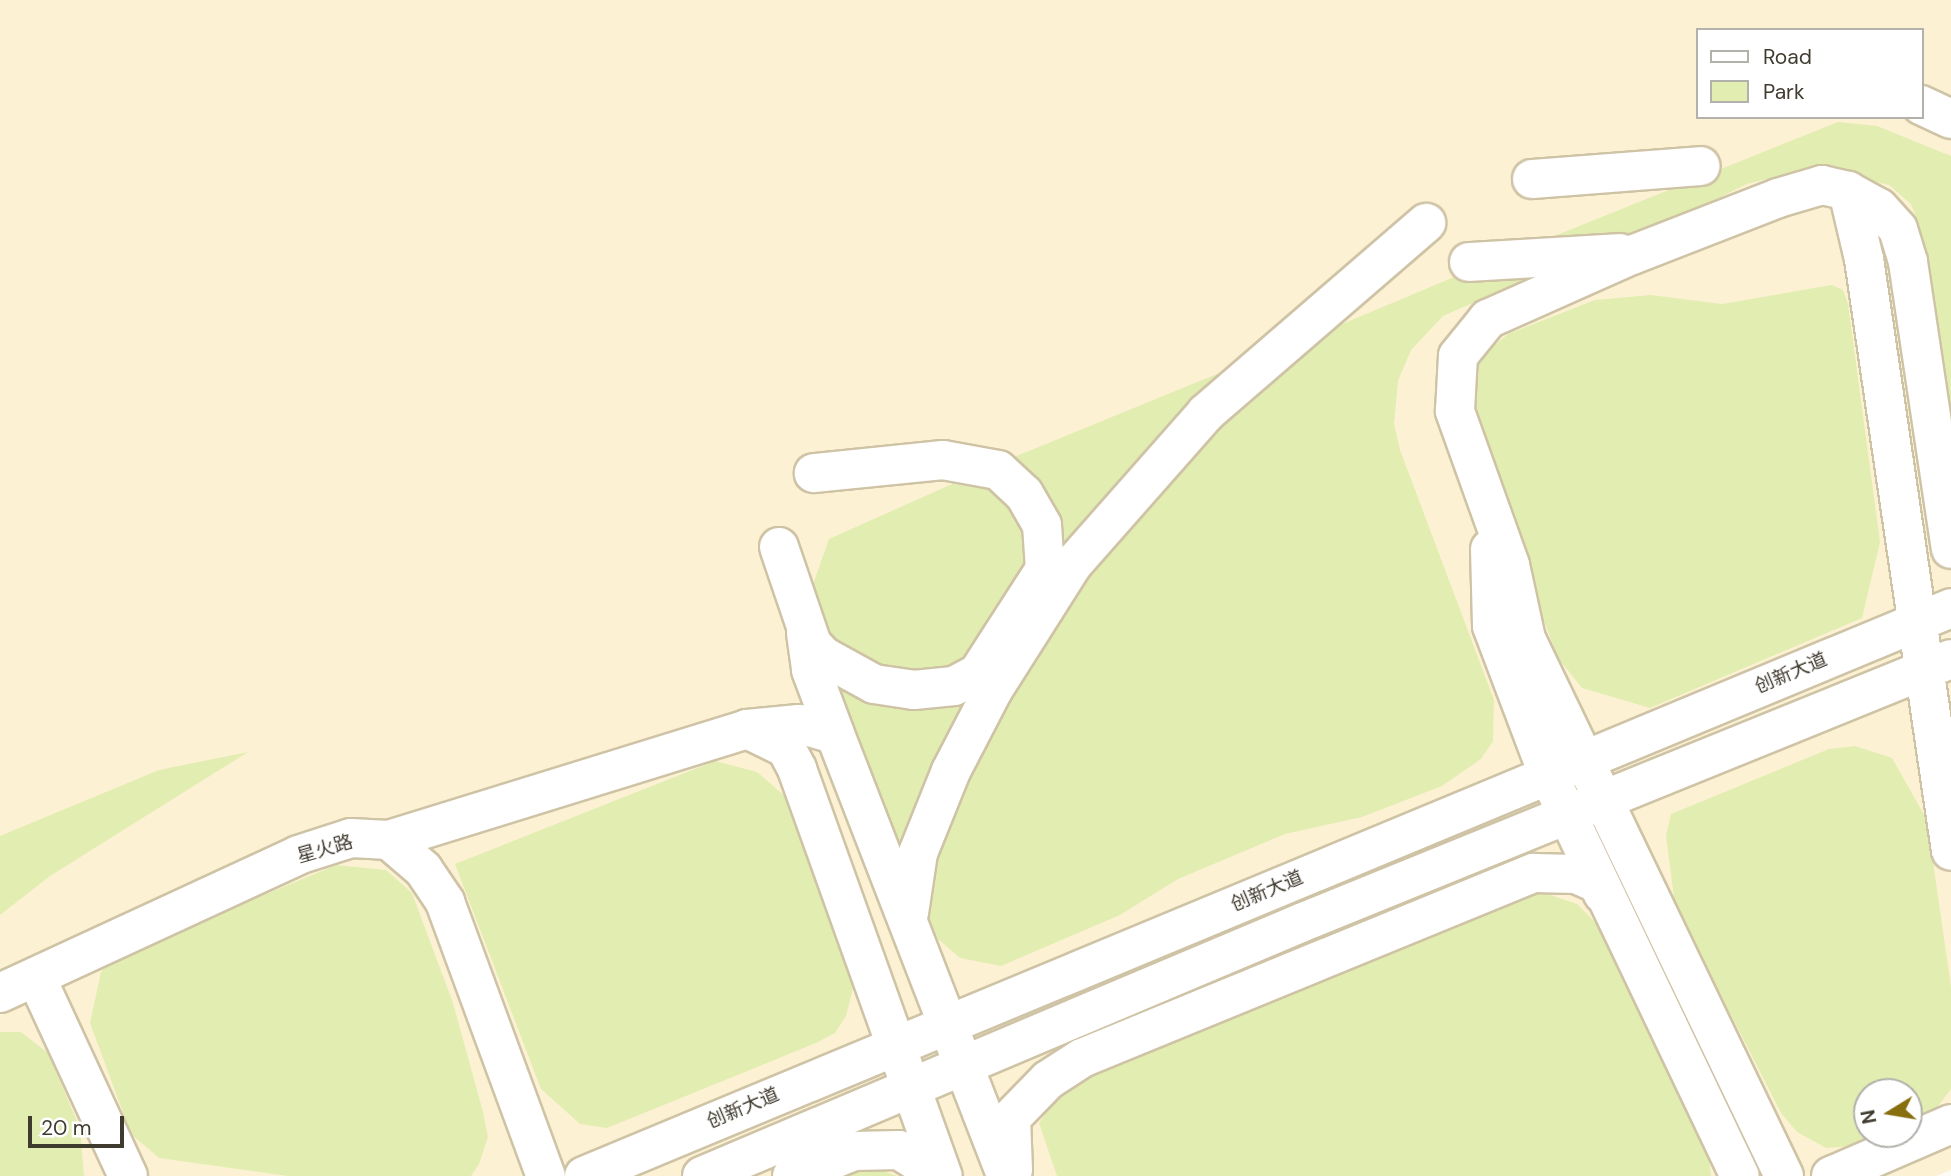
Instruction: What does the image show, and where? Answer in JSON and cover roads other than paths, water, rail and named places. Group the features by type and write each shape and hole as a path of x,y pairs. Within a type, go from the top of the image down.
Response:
{"street":[{"path":"1923,106 1951,119"},
{"path":"1532,179 1700,166"},
{"path":"1784,1176 1599,800 1526,639 1490,505 1455,411 1458,356 1489,319 1637,253 1822,185 1848,191 1879,208 1898,229 1908,262 1951,549"},
{"path":"1848,191 1864,259 1934,614 1951,850"},
{"path":"909,919 912,873 951,771 993,690 1073,564 1206,413 1426,223"},
{"path":"1469,262 1637,253"},
{"path":"779,547 805,624 823,656 874,684 914,690 954,685 985,665 1049,557 1042,526 1024,494 998,470 943,460 814,473"},
{"path":"1490,505 1492,626 1564,814 1740,1176"},
{"name":"创新大道","path":"584,1176 1934,614"},
{"path":"805,624 811,670 1006,1176"},
{"path":"702,1176 1564,814 1938,664"},
{"path":"389,840 747,729 799,724 835,734"},
{"path":"747,729 786,748 797,769 908,1089 942,1176"},
{"name":"星火路","path":"0,993 298,855 351,838 389,840"},
{"path":"389,840 422,869 445,902 546,1176"},
{"path":"1014,1176 1010,1118 1048,1080 1082,1058 1534,873 1565,871 1598,884"},
{"path":"36,977 128,1176"},
{"path":"1831,1176 1951,1124"},
{"path":"792,1176 854,1151 899,1150 942,1176"}]}
